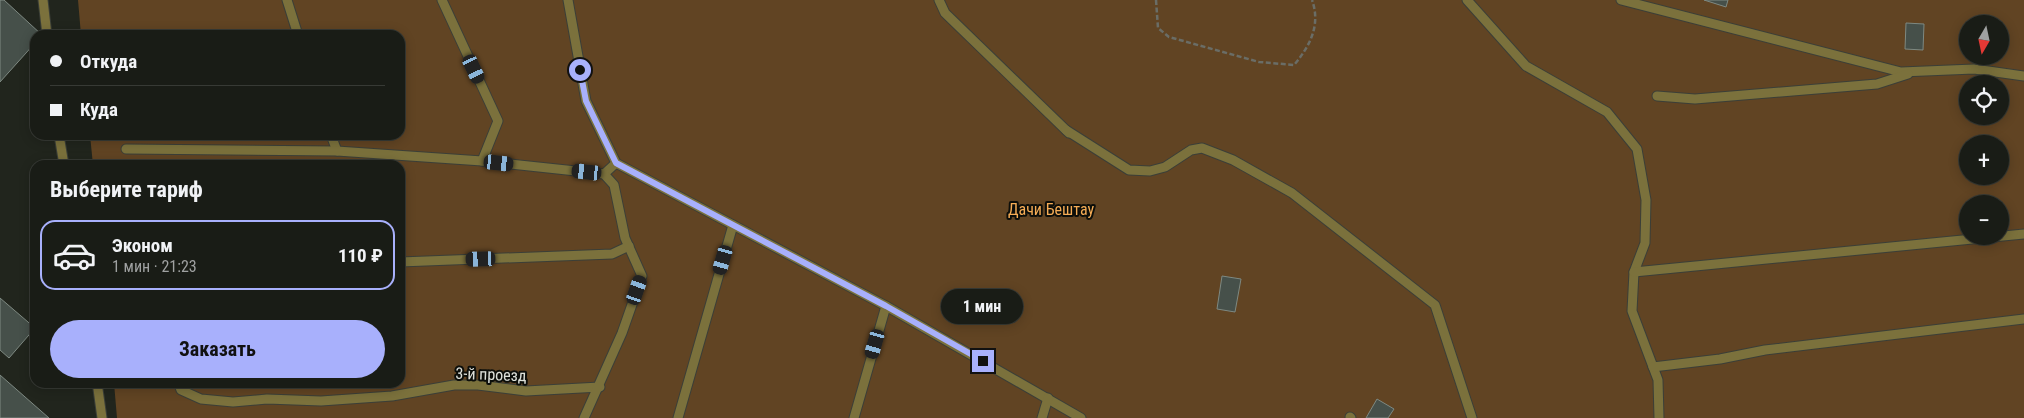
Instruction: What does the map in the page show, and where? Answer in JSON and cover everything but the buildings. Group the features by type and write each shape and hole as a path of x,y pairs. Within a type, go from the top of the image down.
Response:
{"lane":[{"path":"43,0 46,30"},
{"path":"287,0 296,30"},
{"path":"442,0 498,121 482,161"},
{"path":"568,0 586,101 616,163 886,306 1080,418"},
{"path":"940,0 945,13 1068,131 1129,170 1150,171 1165,167 1191,150 1202,148 1233,160 1292,193 1435,305 1472,418"},
{"path":"1467,0 1526,66 1608,112 1637,149 1646,200 1645,243 1634,272 1632,311 1658,380 1659,418"},
{"path":"1621,0 1901,72 1974,69 2024,76"},
{"path":"1657,96 1695,99 1877,84 1917,71"},
{"path":"60,140 63,160"},
{"path":"333,140 337,152"},
{"path":"126,149 337,152 482,161 604,174 614,185 625,238 642,276 622,333 600,386 584,418"},
{"path":"604,174 616,163"},
{"path":"678,418 733,225"},
{"path":"1634,272 2024,234"},
{"path":"405,262 612,254 629,246"},
{"path":"854,418 886,306"},
{"path":"1653,367 1720,359 1764,350 2024,320"},
{"name":"3-й проезд","path":"180,388 201,398 233,402 267,399 321,401 392,396 454,386 478,385 526,391 600,386"},
{"path":"98,388 102,418"},
{"path":"1042,418 1048,398"}],"path":[{"path":"1156,0 1158,28 1170,37 1258,62 1294,65 1311,41 1316,12 1312,0"}],"green space":[{"name":"Дачи Бештау","path":"78,0 2024,0 2024,418 117,418 114,388 405,388 405,160 92,160 90,140 405,140 405,30 81,30"}],"route":[{"path":"580,70 586,101 616,163 886,306 983,361"}]}
